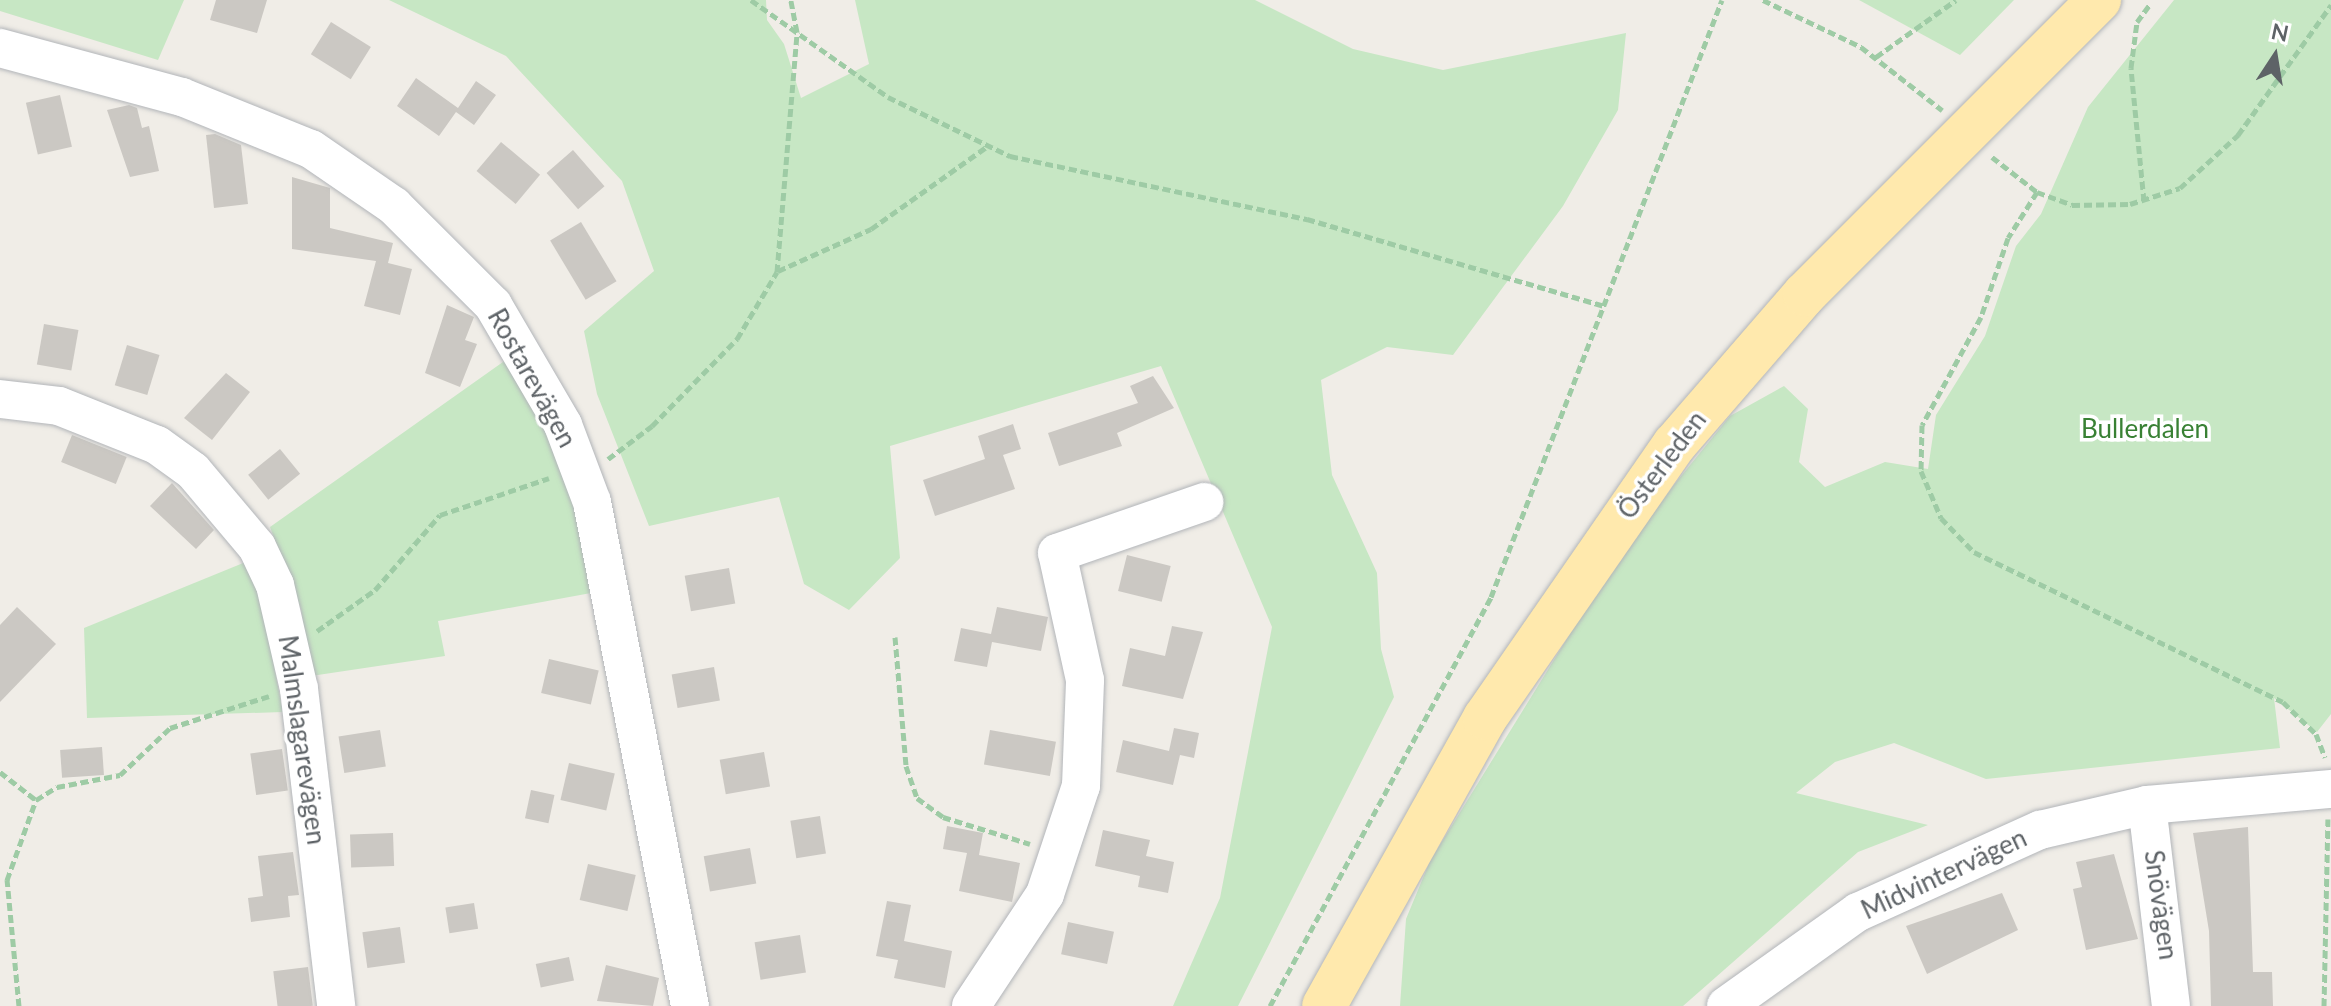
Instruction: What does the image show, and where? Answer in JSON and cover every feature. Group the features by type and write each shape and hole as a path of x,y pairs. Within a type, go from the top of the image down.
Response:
{"main road":[{"name":"Österleden","path":"1324,1006 1485,718 1675,444 1826,272 2099,0"}],"street":[{"name":"Rostarevägen","path":"0,48 182,97 297,143 354,176 447,253 493,305 563,425 581,472 611,578 690,1006"},
{"name":"Malmslagarevägen","path":"0,399 59,406 105,422 193,471 257,547 289,637 299,689 336,1006"},
{"path":"971,1006 1019,942 1063,854 1087,732 1079,629 1057,553 1204,502"},
{"name":"Midvintervägen","path":"1726,1006 1813,941 1912,883 2040,830 2147,805 2330,790"},
{"name":"Snövägen","path":"2147,805 2171,1006"}],"path":[{"path":"751,0 888,97 989,146 1307,219 1604,306"},
{"path":"289,637 325,629 375,590 440,515 581,472 652,426 737,339 777,272 797,32 791,0"},
{"path":"1270,1006 1480,623 1722,0"},
{"path":"1763,0 1876,57 1942,110"},
{"path":"1876,57 1956,0"},
{"path":"2144,201 2131,68 2137,22 2150,4"},
{"path":"1985,151 2037,192 2087,207 2144,201 2212,165 2331,5"},
{"path":"777,272 871,229 989,146"},
{"path":"2037,192 2008,238 1981,317 1927,410 1919,457 1933,503 1974,552 2290,707 2321,745 2330,790 2324,1006"},
{"path":"895,637 906,766 917,798 943,817 1063,854"},
{"path":"19,1006 7,880 36,800 57,787 120,775 158,736 197,716 299,689"},
{"path":"0,772 36,800"}],"green space":[{"path":"0,0 184,0 158,60 0,11"},
{"path":"389,0 766,0 767,20 784,44 801,98 869,64 855,0 1255,0 1353,49 1443,70 1626,33 1618,110 1563,206 1453,355 1387,347 1321,380 1332,475 1377,573 1381,649 1394,697 1238,1006 1173,1006 1220,898 1272,627 1161,366 890,446 900,558 849,610 804,584 779,497 649,526 597,394 584,331 654,271 622,181 506,56"},
{"path":"1859,0 2014,0 1960,55"},
{"name":"Bullerdalen","path":"2174,0 2331,0 2331,714 2317,732 2274,698 2280,748 1986,779 1894,743 1835,762 1796,793 1928,825 1858,852 1683,1006 1400,1006 1406,919 1430,861 1589,603 1673,486 1730,416 1784,386 1808,409 1799,462 1825,487 1885,462 1928,469 1936,415 1985,336 2016,246 2041,214 2088,107"},
{"path":"513,355 558,446 602,591 438,621 445,656 311,676 301,609 270,527"},
{"path":"253,559 283,712 87,718 84,628"}],"building":[{"path":"216,0 267,0 257,33 210,20"},
{"path":"331,22 371,47 351,79 311,54"},
{"path":"416,78 458,108 476,81 496,95 474,125 456,112 439,136 397,106"},
{"path":"60,95 72,147 38,155 26,103"},
{"path":"129,105 137,108 142,128 149,126 159,171 130,177 107,110"},
{"path":"215,134 241,145 248,204 214,208 206,135"},
{"path":"501,142 540,175 516,204 477,171"},
{"path":"573,150 604,186 578,209 547,173"},
{"path":"292,177 330,188 330,228 393,243 388,263 412,269 400,315 364,306 376,261 292,249"},
{"path":"581,222 617,281 586,300 550,241"},
{"path":"447,305 474,317 465,340 477,344 460,387 425,373"},
{"path":"44,324 78,330 71,370 37,364"},
{"path":"127,345 160,355 147,395 115,385"},
{"path":"226,373 250,392 212,440 184,418"},
{"path":"1153,376 1174,408 1117,433 1122,446 1059,466 1048,433 1138,403 1130,386"},
{"path":"1013,424 1021,449 1003,455 1015,489 935,516 923,480 985,459 978,436"},
{"path":"72,435 127,457 116,484 61,462"},
{"path":"280,449 300,474 268,500 248,475"},
{"path":"172,483 214,530 196,549 150,506"},
{"path":"1127,555 1171,566 1162,602 1118,591"},
{"path":"729,568 735,603 691,611 685,576"},
{"path":"17,607 56,644 0,702 0,625"},
{"path":"997,607 1048,617 1041,651 992,642 987,667 954,661 961,628 991,634"},
{"path":"1172,626 1203,632 1183,699 1122,686 1130,648 1165,656"},
{"path":"549,659 599,670 591,705 541,693"},
{"path":"714,667 720,700 678,708 672,674"},
{"path":"1174,728 1199,733 1194,758 1180,755 1173,785 1116,772 1123,740 1169,751"},
{"path":"380,730 386,767 344,773 339,737"},
{"path":"990,730 1056,742 1050,776 984,764"},
{"path":"102,747 104,775 62,778 60,750"},
{"path":"282,749 288,791 256,795 250,753"},
{"path":"764,752 770,786 726,794 720,760"},
{"path":"569,763 615,774 606,811 560,800"},
{"path":"531,790 554,795 548,823 525,818"},
{"path":"820,816 826,854 796,858 790,821"},
{"path":"947,826 983,833 979,855 1020,863 1012,902 959,891 967,853 943,849"},
{"path":"2248,827 2253,972 2272,972 2273,1006 2211,1006 2209,931 2193,833"},
{"path":"1103,830 1150,840 1146,856 1174,862 1168,893 1138,887 1140,876 1095,866"},
{"path":"393,833 394,866 351,867 350,835"},
{"path":"750,848 756,883 710,892 704,856"},
{"path":"293,852 299,895 288,896 290,917 251,922 248,898 263,896 258,856"},
{"path":"2114,854 2138,939 2086,950 2073,889 2082,887 2076,862"},
{"path":"588,864 636,875 627,911 580,900"},
{"path":"2002,893 2018,930 1927,974 1906,926"},
{"path":"887,901 911,905 904,941 952,951 945,988 894,978 898,960 876,956"},
{"path":"474,903 478,929 449,933 445,908"},
{"path":"1068,922 1114,932 1107,964 1061,954"},
{"path":"400,927 405,963 367,968 362,932"},
{"path":"800,935 806,973 761,980 755,942"},
{"path":"569,957 574,980 541,988 536,964"},
{"path":"606,965 659,978 653,1006 597,1001"},
{"path":"308,967 313,1006 278,1006 273,971"}]}
